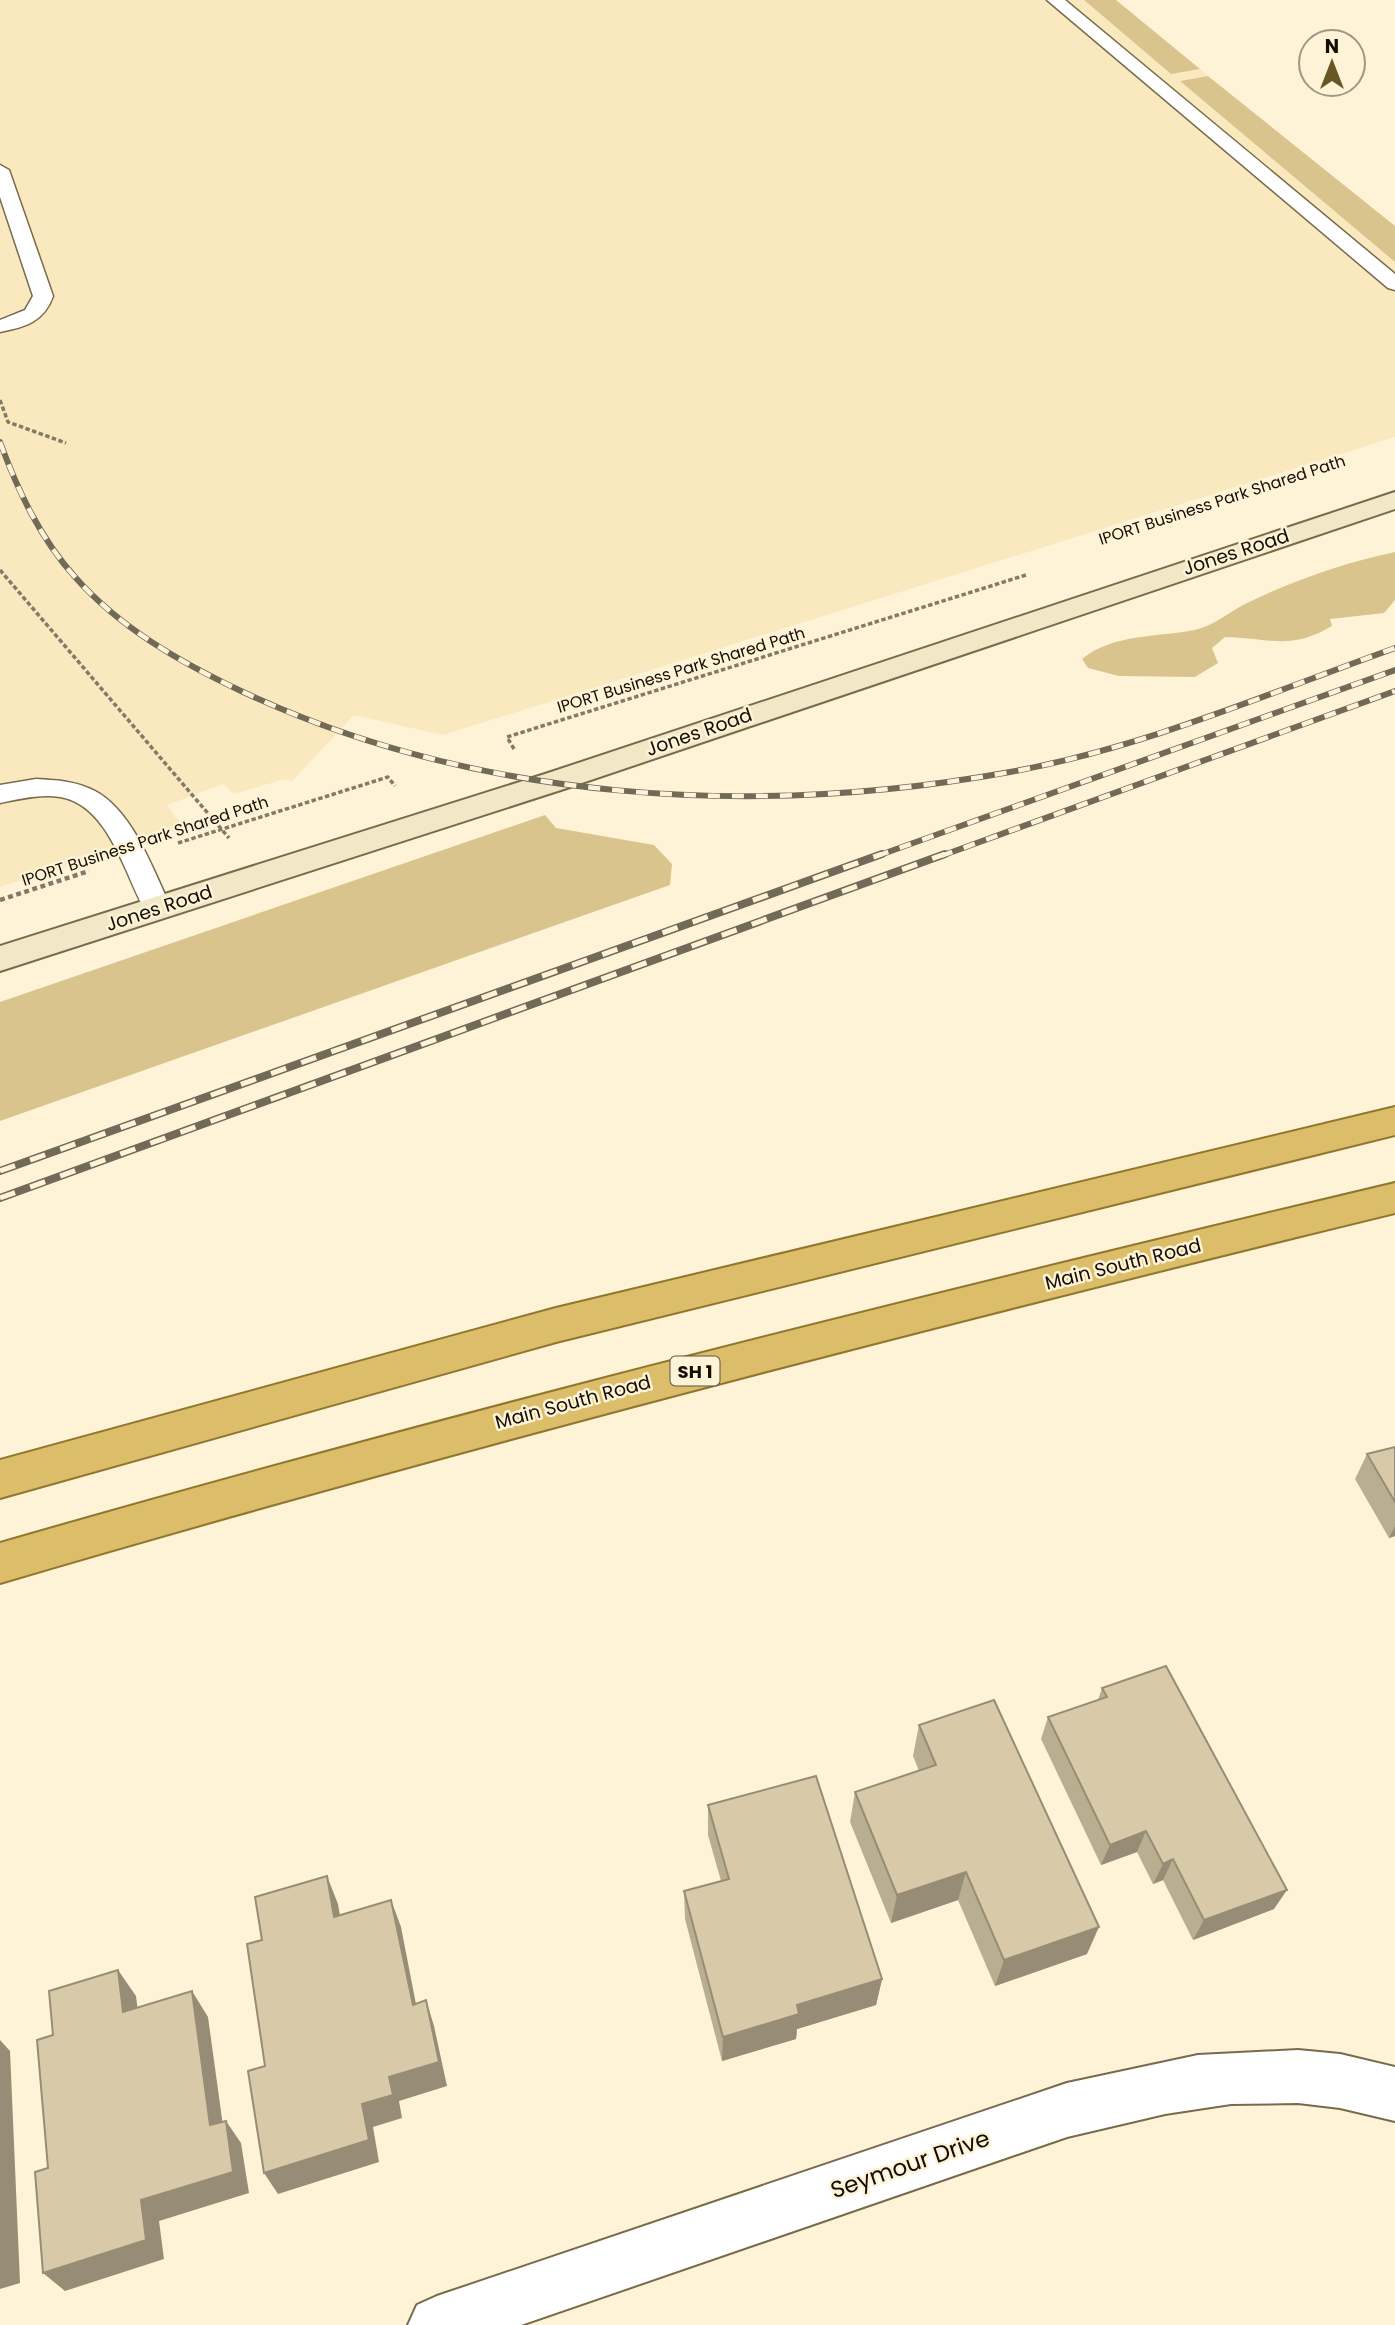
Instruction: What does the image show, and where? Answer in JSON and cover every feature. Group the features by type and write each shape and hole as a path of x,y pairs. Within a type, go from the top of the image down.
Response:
{"highway":[{"path":"0,1479 556,1325 1395,1121"},
{"name":"Main South Road","path":"0,1563 224,1496 596,1395 1395,1198"}],"main road":[{"name":"Jones Road","path":"0,959 556,781 1395,500"}],"street":[{"name":"Seymour Drive","path":"437,2325 1067,2110 1152,2087 1238,2076 1332,2080 1395,2094"}],"lane":[{"path":"1055,0 1395,284"},
{"path":"0,170 43,296 39,309 24,321 0,326"},
{"path":"0,794 35,785 83,792 106,810 158,909"}],"path":[{"path":"0,400 8,422 66,443"},
{"path":"0,570 261,875"},
{"name":"IPORT Business Park Shared Path","path":"504,752 515,749 507,737 1029,575"},
{"name":"IPORT Business Park Shared Path","path":"0,900 388,777 395,786 408,782"}],"shaded area":[{"path":"0,0 1084,0 1171,74 1200,69 1208,76 1180,81 1395,262 1395,437 443,735 354,715 292,781 285,779 234,794 223,784 167,805 184,828 0,887"},
{"path":"1084,0 1116,0 1200,69 1171,74"},
{"path":"1208,76 1395,226 1395,262 1180,81"},
{"path":"1395,552 1395,600 1384,613 1330,619 1332,626 1317,634 1292,641 1225,637 1212,648 1218,663 1195,677 1119,676 1088,668 1082,659 1107,645 1121,641 1202,628 1247,603 1301,580"},
{"path":"545,815 556,828 654,845 672,864 670,885 0,1121 0,1002"}],"building":[{"path":"1395,1447 1395,1502 1367,1454"},
{"path":"1166,1666 1287,1890 1204,1920 1173,1859 1163,1864 1146,1831 1110,1845 1048,1717 1107,1697 1102,1688"},
{"path":"994,1700 1099,1927 1004,1960 966,1872 897,1895 855,1792 936,1765 919,1725"},
{"path":"816,1776 882,1979 797,2005 799,2014 723,2037 684,1891 729,1879 708,1805"},
{"path":"327,1876 334,1917 391,1900 413,2005 426,2000 439,2062 389,2077 393,2095 362,2104 369,2140 264,2173 248,2071 265,2066 247,1944 262,1940 255,1897"},
{"path":"118,1970 123,2012 192,1991 210,2125 226,2121 233,2172 141,2200 146,2240 43,2273 35,2172 48,2168 37,2040 53,2035 49,1991"}],"railway":[{"path":"0,442 31,513 62,562 111,612 152,642 241,691 331,728 425,757 521,778 618,790 717,796 815,794 913,786 1010,772 1060,762 1157,734 1395,648"},
{"path":"877,856 1395,670"},
{"path":"941,856 1395,691"},
{"path":"0,1171 882,854"},
{"path":"0,1198 945,854"}]}
